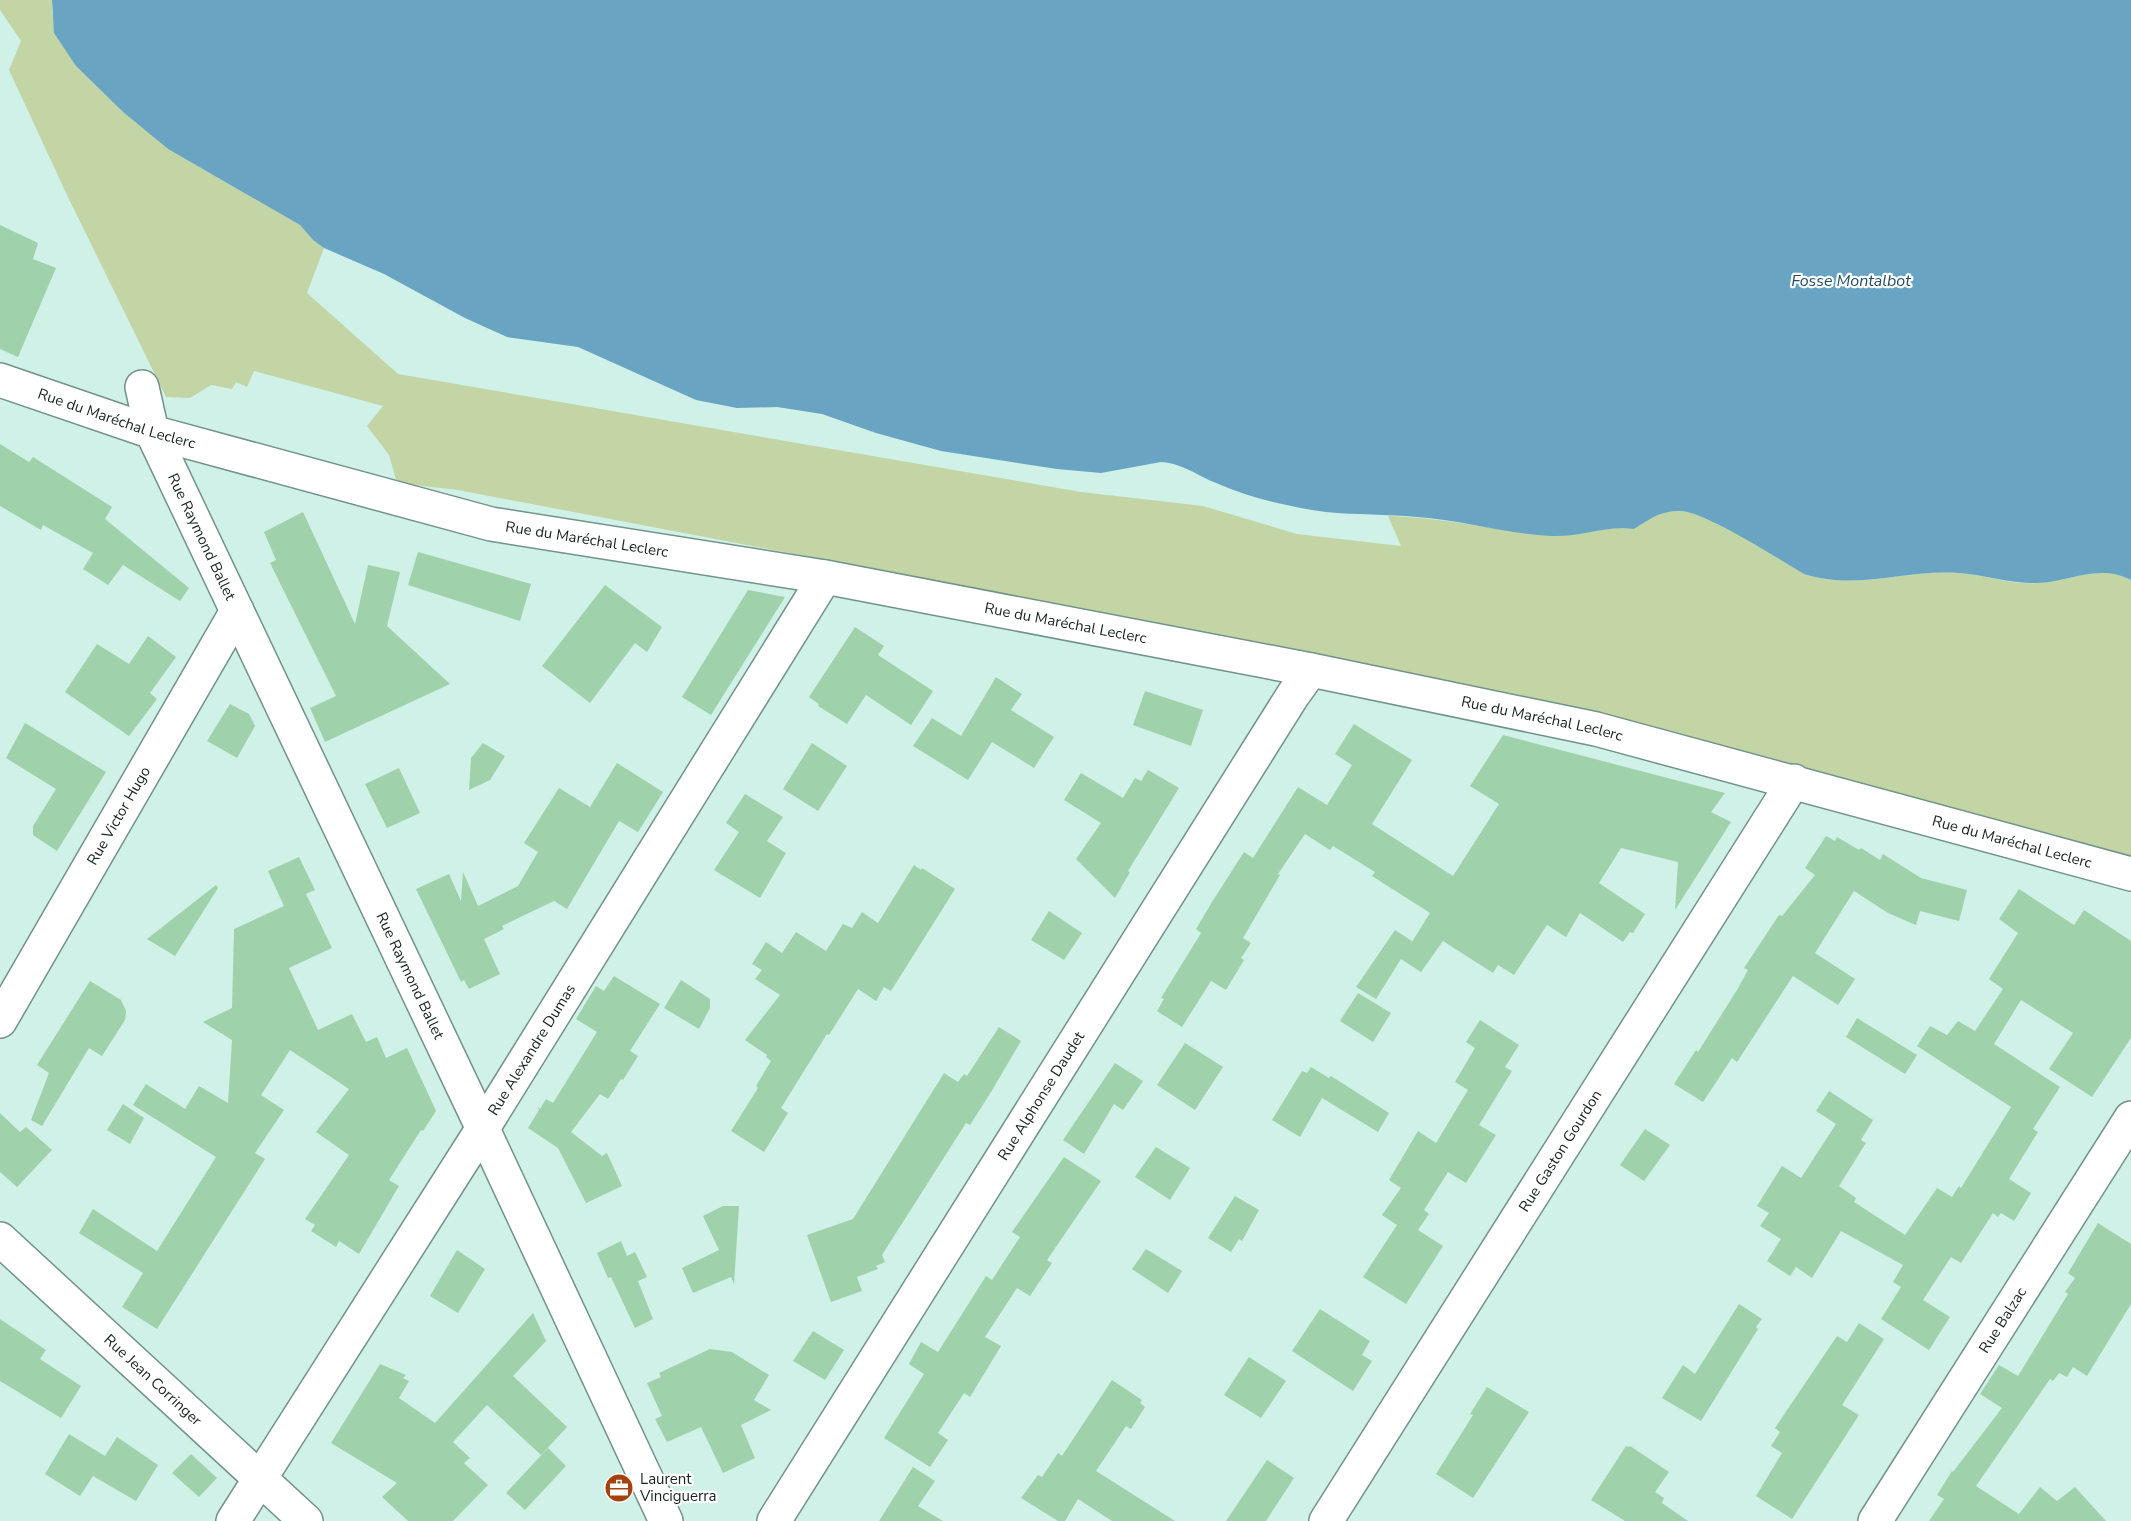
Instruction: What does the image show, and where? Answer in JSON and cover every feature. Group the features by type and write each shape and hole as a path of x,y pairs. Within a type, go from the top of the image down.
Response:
{"street":[{"name":"Rue du Maréchal Leclerc","path":"0,380 152,432 491,524 825,577 1311,670 1596,729 2131,874"},
{"name":"Rue Raymond Ballet","path":"142,387 152,432 483,1128 666,1521"},
{"name":"Rue Alexandre Dumas","path":"233,1521 483,1128 825,577"},
{"name":"Rue Victor Hugo","path":"0,1021 237,611"},
{"name":"Rue Alphonse Daudet","path":"774,1521 1293,695 1311,670"},
{"name":"Rue Gaston Gourdon","path":"1326,1521 1794,781"},
{"name":"Rue Balzac","path":"1875,1521 2131,1118"},
{"name":"Rue Jean Corringer","path":"0,1239 306,1521"}],"green space":[{"path":"0,0 52,0 52,13 76,66 123,112 168,149 300,225 313,240 324,248 307,293 398,374 1081,492 1203,506 1297,534 1401,546 1388,516 1560,535 1624,528 1634,529 1661,514 1680,511 1691,513 1723,527 1804,574 1824,579 1863,580 1920,574 1959,573 2027,583 2049,582 2095,573 2119,575 2131,580 2131,860 1246,640 458,490 397,483 389,455 367,426 383,406 254,371 247,387 236,382 232,389 211,385 190,398 166,397 67,195 9,70 21,41 0,10"}],"water":[{"name":"Fosse Montalbot","path":"52,0 2131,0 2131,580 2107,573 2037,583 1959,573 1920,574 1863,580 1824,579 1804,574 1723,527 1691,513 1680,511 1661,514 1634,529 1624,528 1552,536 1406,516 1326,512 1284,505 1256,497 1169,463 1161,462 1101,473 1057,469 941,451 876,433 822,414 777,407 737,408 696,400 578,347 507,337 465,318 384,274 324,248 313,240 300,225 168,149 123,112 76,66 54,33"}],"building":[{"path":"0,225 38,243 33,259 56,268 18,357 0,349"},
{"path":"0,444 29,462 33,457 112,507 105,519 189,588 180,601 123,565 108,585 83,569 93,553 43,525 41,530 0,506"},
{"path":"303,512 355,624 368,565 400,572 387,626 450,684 325,742 310,708 336,696 270,563 276,560 264,532"},
{"path":"418,552 531,584 520,621 408,585"},
{"path":"605,585 662,627 647,652 635,643 590,703 542,666"},
{"path":"748,590 785,597 711,715 682,697"},
{"path":"855,627 884,646 878,655 933,691 911,725 866,695 847,724 818,706 819,704 809,697"},
{"path":"148,636 176,657 150,693 157,699 129,736 65,692 97,644 129,664"},
{"path":"996,677 1022,694 1011,710 1054,737 1034,768 992,742 968,780 913,746 932,718 961,736"},
{"path":"1145,691 1203,710 1191,746 1133,725"},
{"path":"230,704 249,714 255,726 237,758 207,741"},
{"path":"25,723 106,772 57,851 33,835 33,826 56,789 6,758"},
{"path":"1354,724 1412,760 1372,824 1453,876 1499,804 1470,786 1503,735 1725,793 1711,812 1731,822 1675,910 1678,862 1621,848 1599,883 1645,914 1633,933 1630,932 1623,942 1580,913 1566,937 1547,925 1514,975 1498,965 1493,973 1443,941 1421,972 1401,959 1376,999 1356,987 1395,930 1412,941 1410,945 1430,913 1372,876 1375,872 1333,846 1330,850 1305,834 1278,874 1280,875 1243,938 1251,943 1241,958 1244,960 1226,990 1211,981 1182,1027 1157,1011 1164,999 1161,998 1201,933 1196,929 1244,852 1253,858 1298,787 1327,805 1352,765 1335,754"},
{"path":"483,743 505,756 490,780 469,790 471,758"},
{"path":"812,743 847,766 818,811 783,789"},
{"path":"617,763 663,792 638,832 619,821 567,909 554,901 502,926 504,929 484,939 500,974 469,989 464,980 461,982 416,889 449,874 461,901 463,872 478,906 518,886 538,852 524,843 559,788 590,807"},
{"path":"399,768 420,813 387,828 365,784"},
{"path":"1148,770 1179,788 1128,871 1130,872 1115,898 1076,859 1101,823 1064,800 1081,773 1123,798 1135,778 1141,781"},
{"path":"745,794 783,817 767,841 786,853 760,898 714,870 739,832 726,823"},
{"path":"1826,836 1835,841 1837,837 1880,860 1883,854 1921,878 1967,890 1959,921 1920,911 1916,925 1888,913 1854,891 1815,953 1855,979 1838,1005 1793,976 1737,1062 1732,1058 1703,1102 1674,1084 1696,1050 1698,1052 1737,990 1748,970 1744,968 1779,915 1782,916 1815,875 1805,868"},
{"path":"299,857 315,890 306,894 332,948 289,968 318,1030 352,1014 366,1042 377,1037 386,1058 407,1048 436,1111 389,1180 399,1186 359,1254 339,1241 336,1247 311,1231 315,1225 305,1219 349,1155 316,1132 349,1089 290,1050 261,1095 284,1110 255,1153 265,1159 157,1329 122,1307 143,1273 79,1233 93,1209 157,1251 216,1157 133,1105 146,1084 185,1109 199,1086 228,1103 232,1040 203,1022 232,1008 234,929 284,906 268,871"},
{"path":"914,865 955,889 891,991 884,987 876,1001 858,989 781,1108 788,1113 764,1152 731,1131 758,1088 756,1086 771,1061 766,1057 767,1055 745,1040 780,995 755,979 762,970 752,964 766,942 782,953 796,932 826,951 843,924 852,928 862,912 878,923"},
{"path":"216,885 218,888 175,956 147,939"},
{"path":"2019,889 2074,925 2084,910 2131,941 2131,1038 2092,1097 2049,1069 2073,1033 2021,1000 1994,1044 2060,1087 2033,1129 2038,1132 2009,1179 2031,1193 2014,1221 2001,1213 1998,1217 1993,1213 1961,1263 1951,1257 1923,1300 1950,1317 1929,1350 1881,1319 1901,1287 1893,1282 1903,1265 1841,1231 1812,1278 1796,1267 1790,1276 1767,1261 1781,1239 1760,1226 1769,1213 1757,1206 1782,1166 1801,1178 1836,1124 1816,1111 1829,1091 1873,1120 1861,1140 1866,1143 1839,1186 1856,1198 1854,1202 1905,1235 1937,1188 1952,1197 1959,1186 1961,1188 2011,1107 1917,1046 1930,1026 1947,1035 1958,1021 1975,1031 2003,989 1989,979 2018,933 1999,919"},
{"path":"1049,911 1082,933 1064,960 1031,940"},
{"path":"614,976 660,1004 630,1051 638,1056 623,1080 621,1079 608,1099 600,1094 571,1132 602,1156 607,1153 622,1186 586,1203 558,1148 528,1128 539,1110 537,1106 540,1109 546,1099 553,1103 597,1032 576,1019 596,986 604,991"},
{"path":"681,980 710,999 710,1008 699,1029 664,1008"},
{"path":"90,981 121,1000 126,1011 125,1020 102,1056 89,1048 42,1126 31,1120 49,1073 37,1065"},
{"path":"1358,993 1391,1013 1373,1042 1340,1021"},
{"path":"1857,1018 1917,1055 1905,1074 1846,1037"},
{"path":"1480,1020 1519,1045 1505,1067 1512,1071 1479,1125 1496,1135 1466,1183 1448,1172 1424,1210 1429,1214 1418,1230 1443,1246 1406,1304 1363,1277 1397,1225 1382,1215 1401,1188 1389,1180 1418,1131 1436,1143 1468,1090 1455,1082 1475,1048 1466,1042"},
{"path":"999,1027 1021,1041 991,1092 970,1125 966,1123 882,1255 885,1262 876,1266 878,1269 857,1277 862,1291 831,1302 807,1235 853,1219 944,1073 958,1082 964,1074 967,1076"},
{"path":"1185,1043 1223,1067 1195,1110 1157,1085"},
{"path":"1115,1063 1143,1081 1123,1110 1114,1104 1084,1154 1063,1140"},
{"path":"1311,1067 1329,1078 1331,1076 1389,1113 1378,1132 1322,1098 1300,1137 1272,1120 1302,1071 1307,1073"},
{"path":"123,1104 144,1118 130,1144 107,1130"},
{"path":"0,1113 20,1132 26,1127 52,1150 17,1187 0,1172"},
{"path":"1645,1129 1670,1145 1644,1181 1620,1165"},
{"path":"1156,1147 1190,1168 1170,1200 1135,1177"},
{"path":"1064,1157 1101,1181 1047,1260 1052,1263 1030,1296 1017,1288 985,1337 1001,1346 970,1397 964,1393 938,1433 948,1440 930,1467 884,1438 924,1374 909,1364 921,1342 938,1352 986,1276 992,1280 1020,1237 1012,1232"},
{"path":"1235,1196 1259,1210 1242,1241 1239,1239 1231,1252 1208,1238"},
{"path":"723,1206 739,1206 734,1284 731,1277 693,1293 682,1268 719,1250 703,1216"},
{"path":"2098,1223 2131,1244 2131,1304 2087,1376 2073,1367 2067,1377 2059,1373 2053,1381 2050,1379 1976,1486 2019,1514 2040,1487 2057,1501 2075,1487 2106,1521 1929,1521 1944,1499 1937,1495 1952,1471 2002,1408 1980,1394 1999,1365 2018,1376 2068,1294 2065,1292 2075,1278 2068,1273"},
{"path":"621,1241 627,1256 635,1252 647,1277 638,1281 653,1319 635,1328 597,1253"},
{"path":"1146,1249 1182,1271 1168,1293 1132,1269"},
{"path":"457,1250 485,1269 458,1313 430,1296"},
{"path":"1739,1304 1762,1319 1701,1421 1662,1398 1683,1365 1695,1374"},
{"path":"1320,1309 1370,1341 1362,1355 1372,1361 1353,1391 1292,1351"},
{"path":"533,1313 546,1341 513,1376 567,1427 541,1455 487,1405 453,1442 470,1458 464,1463 488,1485 453,1521 408,1521 382,1497 397,1483 331,1443 380,1364 406,1375 403,1378 409,1381 399,1398 435,1423"},
{"path":"0,1319 46,1350 40,1359 81,1386 61,1418 0,1381"},
{"path":"1859,1323 1884,1339 1842,1405 1859,1415 1792,1519 1756,1496 1782,1453 1771,1446 1780,1432 1775,1428 1837,1336 1847,1342"},
{"path":"813,1331 844,1350 825,1380 793,1361"},
{"path":"710,1349 732,1352 769,1375 754,1400 771,1410 741,1425 755,1458 723,1473 701,1427 667,1442 655,1419 662,1416 647,1383 661,1377 659,1373"},
{"path":"1249,1357 1286,1381 1261,1418 1224,1395"},
{"path":"1112,1380 1142,1400 1140,1403 1145,1407 1131,1429 1126,1426 1096,1471 1175,1521 1112,1521 1078,1499 1065,1521 1058,1521 1021,1498 1038,1475 1042,1477 1058,1453 1062,1456"},
{"path":"1487,1387 1529,1412 1473,1498 1436,1474 1473,1415 1470,1414"},
{"path":"69,1434 105,1456 117,1437 158,1465 136,1501 93,1476 80,1496 45,1474"},
{"path":"1626,1446 1630,1446 1669,1472 1655,1492 1664,1498 1662,1503 1688,1521 1625,1521 1591,1500"},
{"path":"548,1448 566,1466 525,1510 506,1493"},
{"path":"191,1454 217,1478 199,1497 172,1473"},
{"path":"1267,1460 1294,1478 1266,1521 1226,1521"},
{"path":"913,1467 935,1481 918,1506 943,1521 879,1521"}],"place":[{"name":"Laurent Vinciguerra","path":"619,1488"}]}
